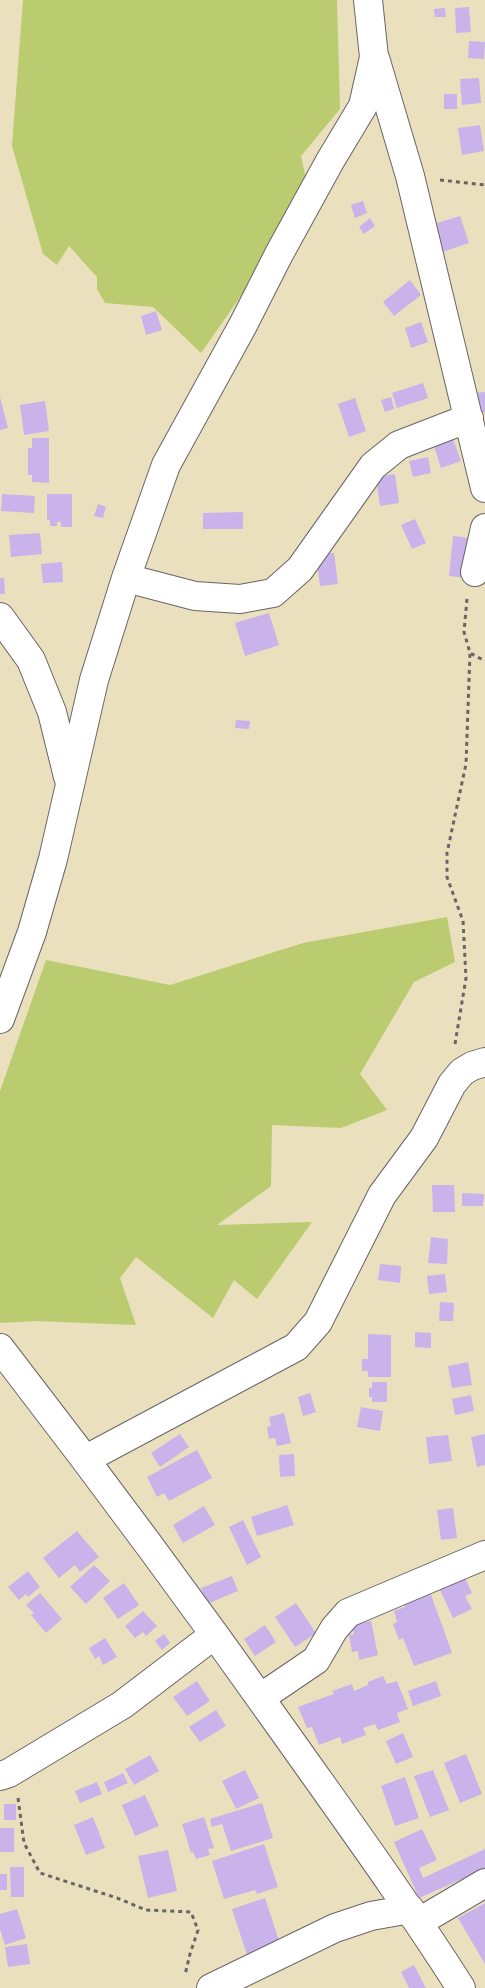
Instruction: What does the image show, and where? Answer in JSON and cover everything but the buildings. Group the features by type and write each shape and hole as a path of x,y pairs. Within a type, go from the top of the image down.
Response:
{"street":[{"path":"368,0 374,57 410,176 485,488"},
{"path":"0,1019 35,923 53,859 94,680 126,578 166,465 330,161 364,106 374,57"},
{"path":"126,578 195,596 240,599 273,593 300,569 373,466 399,445 469,418"},
{"path":"475,572 485,528"},
{"path":"0,617 31,660 52,712 70,782"},
{"path":"86,1460 296,1347 318,1322 382,1195 424,1138 452,1084 473,1067"},
{"path":"0,1348 86,1460 260,1698 414,1915 461,1988"},
{"path":"260,1698 316,1660 334,1629 348,1613 485,1555"},
{"path":"4,1774 122,1705 214,1635"},
{"path":"211,1988 335,1928 371,1916 414,1915 485,1883"}],"path":[{"path":"410,176 485,185"},
{"path":"473,1067 454,1041 466,978 463,921 448,877 448,853 466,764 470,653 464,632 466,600 475,572"},
{"path":"470,653 485,661"},
{"path":"4,1774 18,1796 24,1844 40,1874 117,1898 146,1910 191,1912 198,1930 184,1980"}],"green space":[{"path":"23,0 337,0 340,109 301,156 310,197 201,353 153,307 105,303 97,289 97,277 69,246 57,265 43,254 12,146"},
{"path":"447,917 455,962 414,982 360,1074 387,1110 341,1128 272,1125 271,1186 217,1225 312,1222 257,1299 234,1280 213,1318 136,1257 120,1278 136,1325 35,1321 0,1323 0,1091 46,960 170,985 303,943"}]}
